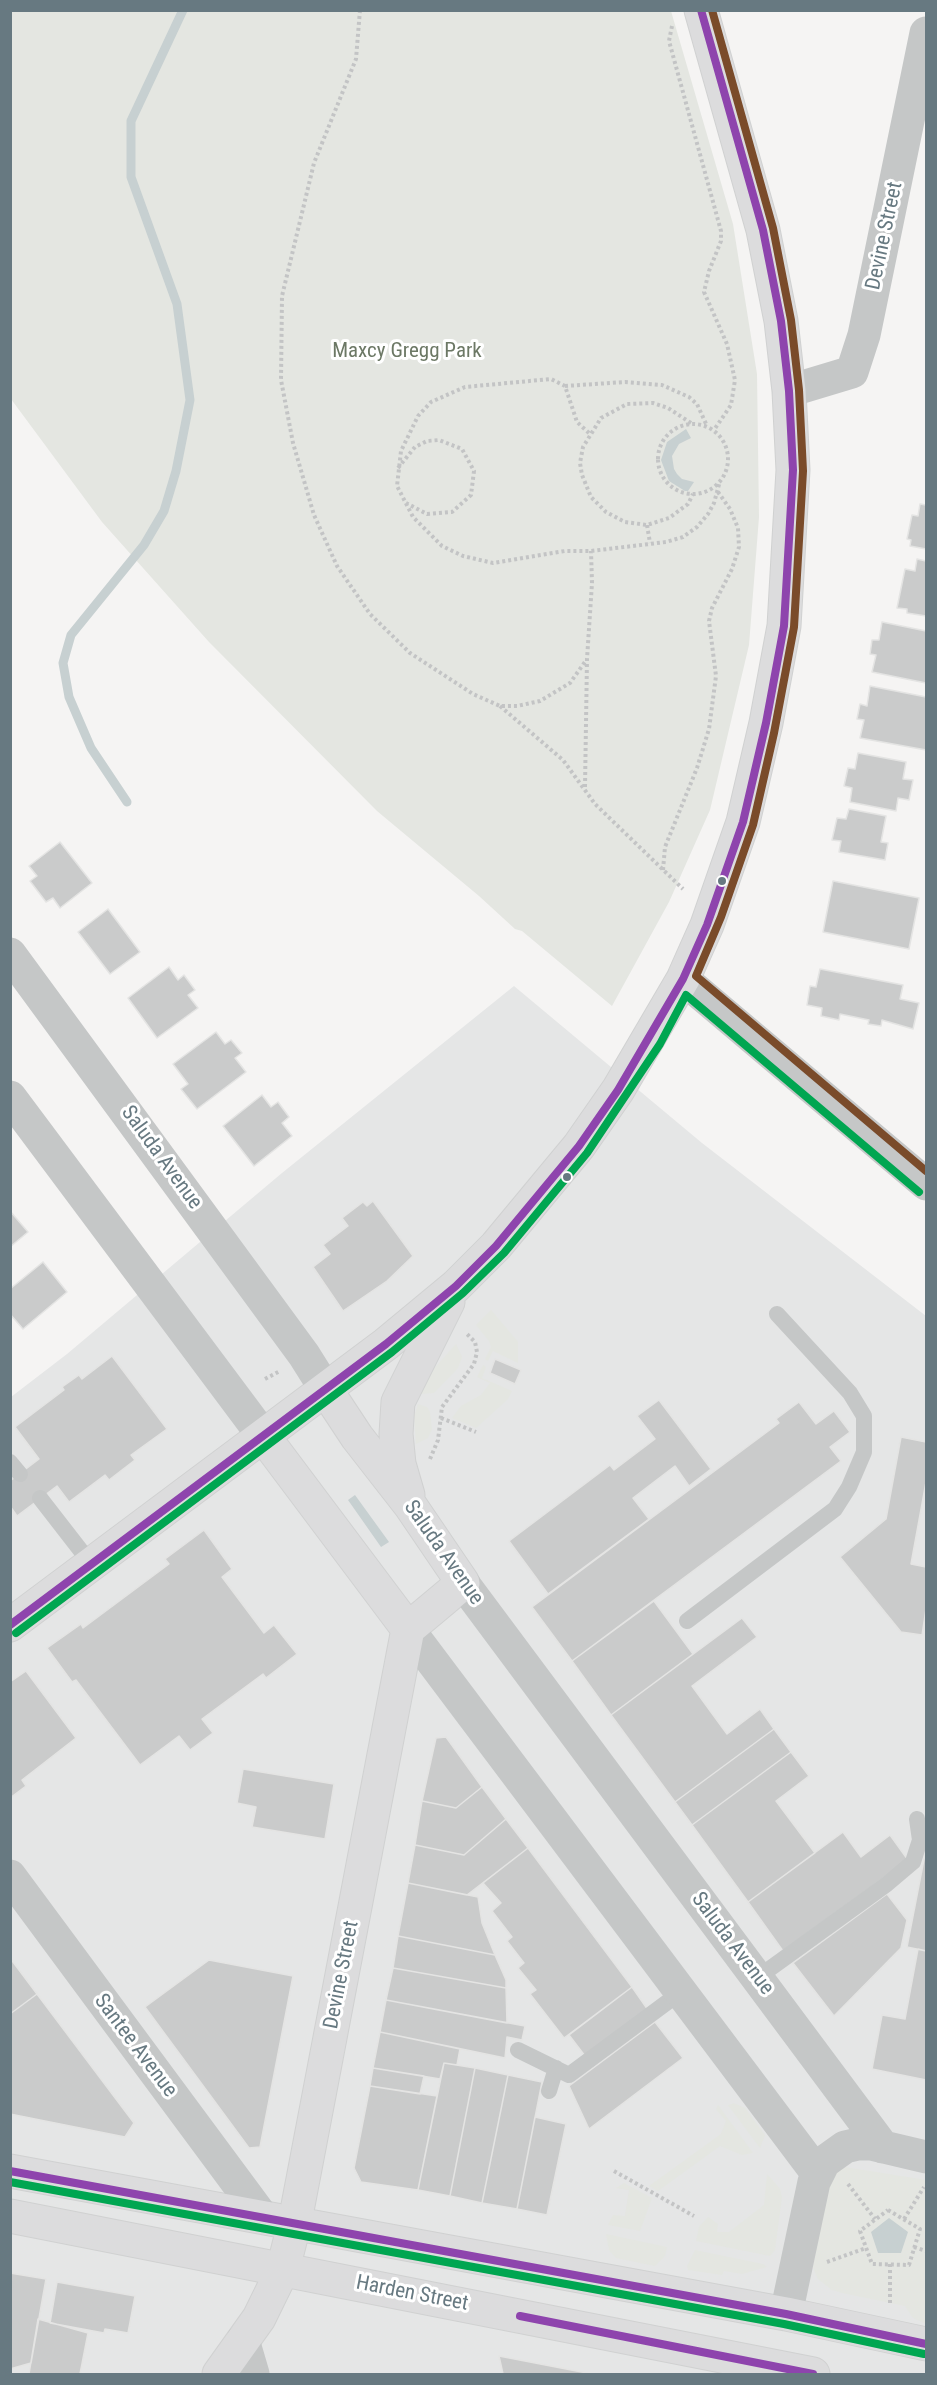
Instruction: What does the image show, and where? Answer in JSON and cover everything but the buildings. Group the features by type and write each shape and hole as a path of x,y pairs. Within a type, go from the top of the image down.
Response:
{"main road":[{"path":"10,1624 387,1344 456,1286 496,1246 579,1146 651,1038 683,979 711,914 743,822 778,662 786,602 793,470 789,391 781,321 763,230 686,15"},
{"path":"410,1505 399,1464 396,1434 398,1402 456,1286"},
{"name":"Saluda Avenue","path":"326,1390 357,1437 410,1505 464,1583"},
{"path":"264,1437 408,1629 464,1583"},
{"name":"Devine Street","path":"219,2374 259,2318 283,2269 295,2221 408,1629"},
{"path":"10,2171 295,2221 786,2314 927,2344"},
{"name":"Harden Street","path":"10,2216 813,2374"}],"street":[{"name":"Devine Street","path":"789,391 852,372 863,341 927,33"},
{"name":"Saluda Avenue","path":"10,954 297,1346 326,1390"},
{"path":"683,979 927,1184"},
{"path":"10,1097 264,1437"},
{"name":"Saluda Avenue","path":"464,1583 884,2147"},
{"path":"408,1629 681,1992 830,2175"},
{"name":"Santee Avenue","path":"10,1876 261,2216"},
{"path":"786,2314 830,2175 829,2158 845,2147 858,2144 884,2147 927,2157"},
{"path":"243,2340 253,2374"}],"lane":[{"path":"687,1621 835,1509 849,1487 864,1452 864,1416 855,1401 777,1314"},
{"path":"40,1498 92,1564"},
{"path":"757,1977 913,1862 920,1840 917,1819"},
{"path":"518,2050 569,2074 681,1992"},
{"path":"549,2091 556,2068"}],"path":[{"path":"360,10 356,59 314,164 282,296 280,358 286,412 314,515 337,566 351,590 382,627 410,652 472,694 500,706 563,760 595,804 683,889"},
{"path":"686,15 669,41 721,231 721,241 704,292 730,353 735,380 731,405 714,430"},
{"path":"707,426 698,404 680,392 662,385 625,382 565,386 551,379 465,387 431,402 418,416 400,451 397,486 405,503 426,533 442,546 463,556 493,563 565,551 591,551 683,537 697,527 714,503 728,460 727,448 714,430 707,426 691,423 668,408 653,403 639,402 614,410 601,418 589,433 580,463 591,497 615,518 647,525 676,514 693,494 712,488 720,481"},
{"path":"565,386 577,422 589,433"},
{"path":"691,423 669,432 662,442 658,460 663,477 670,486 693,494"},
{"path":"398,468 415,447 427,441 439,440 462,449 474,471 471,495 452,512 428,514 405,503"},
{"path":"663,870 665,847 697,768 709,729 716,676 709,621 712,608 732,569 739,547 738,528 730,509 717,492"},
{"path":"647,525 650,543"},
{"path":"584,789 587,659 591,618 591,551"},
{"path":"500,706 517,706 540,701 562,690 587,659"},
{"path":"428,1464 438,1440 442,1407 468,1375 477,1352 475,1342 463,1330"},
{"path":"440,1418 476,1432"},
{"path":"614,2172 694,2216"},
{"path":"830,2175 875,2219"},
{"path":"904,2219 927,2183"},
{"path":"888,2210 920,2229 909,2265 872,2264 860,2231 875,2219 888,2210"},
{"path":"914,2247 927,2251"},
{"path":"823,2264 866,2248"},
{"path":"890,2303 891,2264"}],"shaded area":[{"path":"686,429 691,438 679,444 672,456 677,474 682,479 694,482 688,491 669,481 661,460 667,442"},
{"path":"514,986 702,1143 926,1316 926,2374 11,2374 11,1397 67,1354 282,1173"},
{"path":"355,1495 389,1542 381,1547 348,1500"},
{"path":"889,2218 908,2232 901,2253 878,2253 871,2232"}],"green space":[{"name":"Maxcy Gregg Park","path":"11,11 671,11 733,224 757,374 759,517 749,645 710,810 669,902 612,1006 522,931 515,929 377,811 209,642 102,522 11,399"},
{"path":"491,1310 518,1342 518,1363 493,1351 488,1361 485,1359 491,1347 476,1325"},
{"path":"456,1344 462,1357 458,1368 434,1393 421,1394 431,1372"},
{"path":"483,1365 486,1367 482,1378 512,1391 508,1399 476,1428 452,1418 461,1406 481,1395 490,1383 477,1377"},
{"path":"418,1404 427,1407 430,1412 432,1429 428,1438 416,1444 414,1417"},
{"path":"734,2103 745,2108 765,2135 760,2148 728,2105"},
{"path":"718,2105 753,2153 742,2155 720,2146 658,2191 649,2186 721,2134 726,2121 716,2109"},
{"path":"845,2167 926,2180 926,2324 913,2318 905,2306 832,2290 817,2278 813,2267 828,2183 838,2171"},
{"path":"767,2174 780,2189 782,2197 775,2250 770,2256 696,2241 699,2227 708,2217 718,2224 717,2232 729,2232 764,2205"},
{"path":"624,2183 652,2198 640,2231 608,2225 613,2215 625,2216 629,2190 616,2188"},
{"path":"606,2234 667,2247 665,2256 655,2266 616,2258 609,2250"},
{"path":"695,2250 763,2264 767,2267 742,2274 724,2271 722,2275 688,2270 687,2266"}],"waterway":[{"path":"127,802 91,748 69,697 63,663 71,635 144,545 164,511 176,471 190,400 177,304 131,177 131,121 183,10"}],"transit line":[{"path":"10,1625 386,1344 456,1286 496,1246 579,1146 618,1090 683,979 707,925 743,822 766,723 784,626 793,470 789,391 781,321 763,230 701,10"},
{"path":"712,10 773,228 791,320 799,390 803,471 794,627 774,733 753,825 721,917 696,976 926,1171"},
{"path":"16,1633 392,1352 463,1293 504,1253 587,1153 660,1044 686,995 919,1192"},
{"path":"10,2171 786,2314 926,2344"},
{"path":"10,2182 784,2324 924,2354"},
{"path":"520,2316 813,2374"}]}
